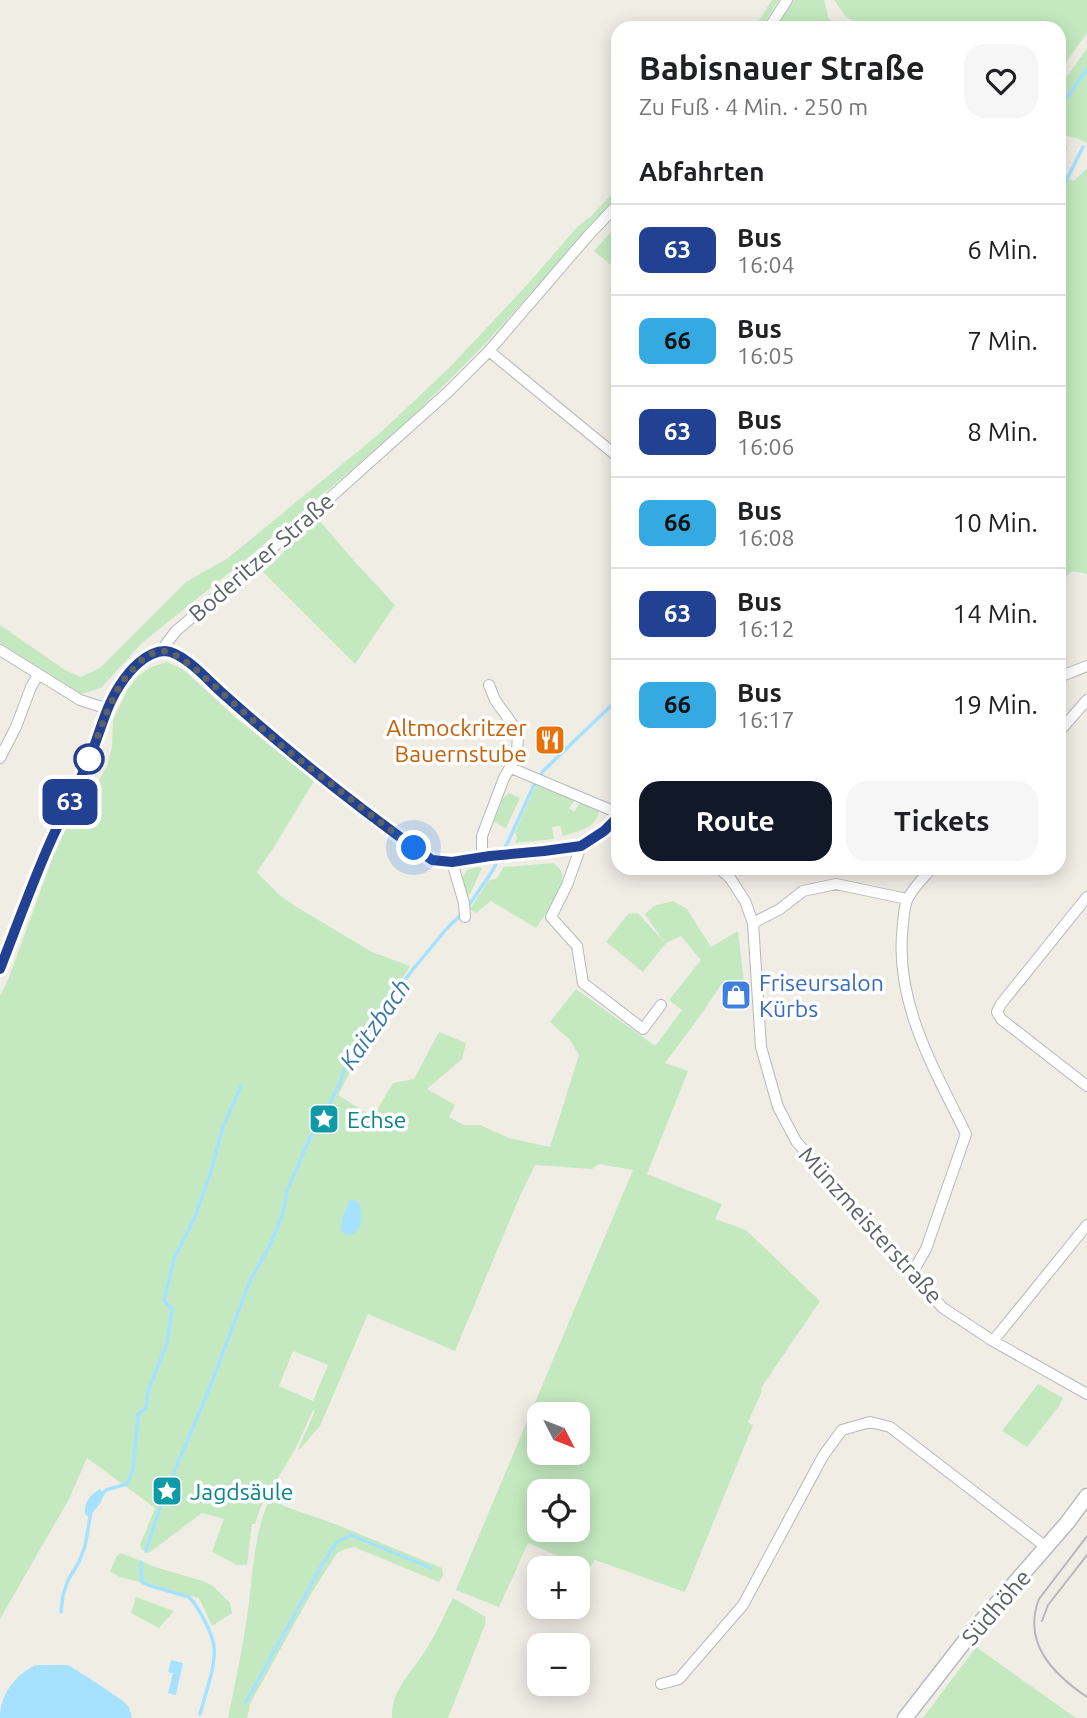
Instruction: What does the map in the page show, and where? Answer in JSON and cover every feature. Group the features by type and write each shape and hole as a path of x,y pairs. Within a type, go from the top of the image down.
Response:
{"street":[{"path":"774,21 787,0"},
{"name":"Boderitzer Straße","path":"0,969 49,845 92,754 108,709 121,683 139,662 150,654 164,651 176,631 427,411 489,351 611,212"},
{"path":"489,351 611,451"},
{"path":"0,650 80,700 108,709"},
{"path":"164,651 192,666 283,747 432,860 452,862 581,846 611,823"},
{"path":"1066,674 1087,666"},
{"path":"0,758 38,675"},
{"path":"482,857 482,836 504,778 517,755 518,732 495,700 489,685"},
{"path":"1066,724 1087,700"},
{"path":"511,768 611,812"},
{"path":"581,846 567,885 551,917 577,946 583,983 643,1029 661,1006"},
{"path":"452,862 465,917"},
{"name":"Münzmeisterstraße","path":"727,875 745,901 753,923 761,1047 778,1107 796,1141 854,1211 943,1308 992,1341 1087,1394"},
{"path":"911,1275 926,1249 966,1134 914,1023 906,994 901,944 906,899 926,875"},
{"path":"753,923 780,909 803,891 836,884 906,899"},
{"path":"1087,897 997,1012 1087,1087"},
{"path":"992,1341 1087,1225"},
{"path":"661,1684 678,1679 743,1605 823,1456 842,1430 870,1422 890,1427 1046,1547"},
{"name":"Südhöhe","path":"905,1718 972,1632 1087,1496"}],"green space":[{"path":"772,0 779,0 766,21 758,21"},
{"path":"794,0 824,0 829,19 833,21 780,21"},
{"path":"834,0 1087,0 1087,33 1066,62 1066,21 854,21 846,17"},
{"path":"1087,48 1087,143 1066,136 1066,78"},
{"path":"1087,168 1087,574 1072,571 1066,577 1066,178 1074,181"},
{"path":"611,195 611,205 485,344 402,427 142,643 101,688 81,694 0,643 0,625 65,670 81,677 100,668 186,582 228,558 379,434 449,368 577,227"},
{"path":"611,232 611,265 594,251"},
{"path":"318,519 395,605 355,664 263,572"},
{"path":"167,662 184,670 235,717 314,781 257,872 277,893 295,906 372,952 410,966 338,1095 363,1111 374,1115 393,1083 414,1079 439,1032 466,1043 462,1059 427,1089 455,1105 449,1117 464,1125 480,1125 509,1138 550,1147 579,1055 570,1040 550,1022 576,989 655,1046 682,1010 669,1000 701,960 681,936 666,943 643,972 606,942 628,914 638,913 664,942 645,914 654,906 673,901 687,909 711,947 738,931 744,982 723,982 665,1063 688,1071 647,1174 722,1204 715,1219 746,1230 820,1301 761,1388 748,1422 753,1425 685,1592 595,1560 590,1568 590,1556 558,1556 528,1543 499,1607 456,1590 527,1422 527,1465 590,1465 590,1402 535,1402 633,1170 599,1164 592,1169 535,1165 455,1351 368,1314 320,1426 298,1449 315,1411 313,1410 296,1448 262,1504 255,1524 252,1524 247,1565 237,1565 212,1552 224,1519 202,1513 149,1553 142,1550 140,1545 155,1508 87,1458 69,1499 0,1619 0,996 54,854 66,829 85,805 107,766 112,747 113,720 128,689 138,676 151,667","holes":["293,1351 328,1365 313,1401 279,1386"]},
{"path":"536,785 575,800 569,808 574,812 580,803 599,810 598,816 586,828 563,836 560,826 552,827 554,839 515,843 515,832"},
{"path":"509,793 520,798 506,828 494,822 503,798"},
{"path":"553,863 561,871 561,884 536,928 491,901 476,913 470,909 489,880 496,879 504,867"},
{"path":"482,868 467,897 462,878 467,870"},
{"path":"1038,1384 1063,1398 1027,1447 1002,1431"},
{"path":"271,1497 284,1506 442,1568 443,1576 439,1582 354,1547 337,1553 250,1704 247,1718 228,1718 245,1630 257,1539"},
{"path":"121,1553 213,1586 230,1603 232,1613 212,1626 199,1598 110,1572 116,1557"},
{"path":"136,1597 174,1611 159,1628 131,1613"},
{"path":"453,1598 486,1617 448,1718 392,1718 398,1690 429,1645"},
{"path":"976,1647 1076,1718 923,1718"}],"water":[{"path":"350,1200 359,1203 361,1219 356,1232 346,1235 341,1230 342,1219"},
{"path":"100,1489 104,1493 101,1502 89,1517 85,1514 87,1502"},
{"path":"171,1660 183,1663 176,1695 168,1693 173,1673 168,1672"},
{"path":"35,1665 68,1665 123,1701 129,1707 132,1718 0,1718 3,1701 10,1687"}],"waterway":[{"name":"Kaitzbach","path":"1066,97 1087,69"},
{"path":"1066,181 1083,147"},
{"name":"Kaitzbach","path":"467,908 491,873 543,771 611,706"},
{"name":"Kaitzbach","path":"146,1551 163,1498 208,1392 250,1281 270,1245 283,1213 287,1191 309,1140 341,1080 347,1060 410,973 462,914"},
{"path":"102,1495 106,1490 127,1484 133,1470 138,1414 146,1408 148,1391 167,1343 172,1309 164,1301 174,1259 195,1217 223,1127 241,1086"},
{"path":"61,1612 68,1580 85,1546 91,1512"},
{"path":"246,1702 337,1542 351,1535 431,1568"},
{"name":"Kaitzbach","path":"141,1562 142,1582 189,1597 201,1613 211,1635 214,1647 213,1663 200,1714"}],"tram line":[{"path":"1087,1536 1039,1599 1035,1615 1035,1630 1044,1656 1063,1678 1087,1697"},
{"path":"1042,1621 1048,1605 1087,1555"}],"bus line":[{"name":"63","path":"0,969 49,845 92,754 113,696 139,662 150,654 164,651 192,666 283,747 432,860 452,862 581,846 611,824"}],"place":[{"name":"Altmockritzer Bauernstube","path":"550,740"},
{"name":"Friseursalon Kürbs","path":"736,995"},
{"name":"Echse","path":"324,1119"},
{"name":"Jagdsäule","path":"167,1491"}],"route":[{"path":"89,759 113,696 121,683 139,662 150,654 164,651 192,666 283,747 414,848"}]}
